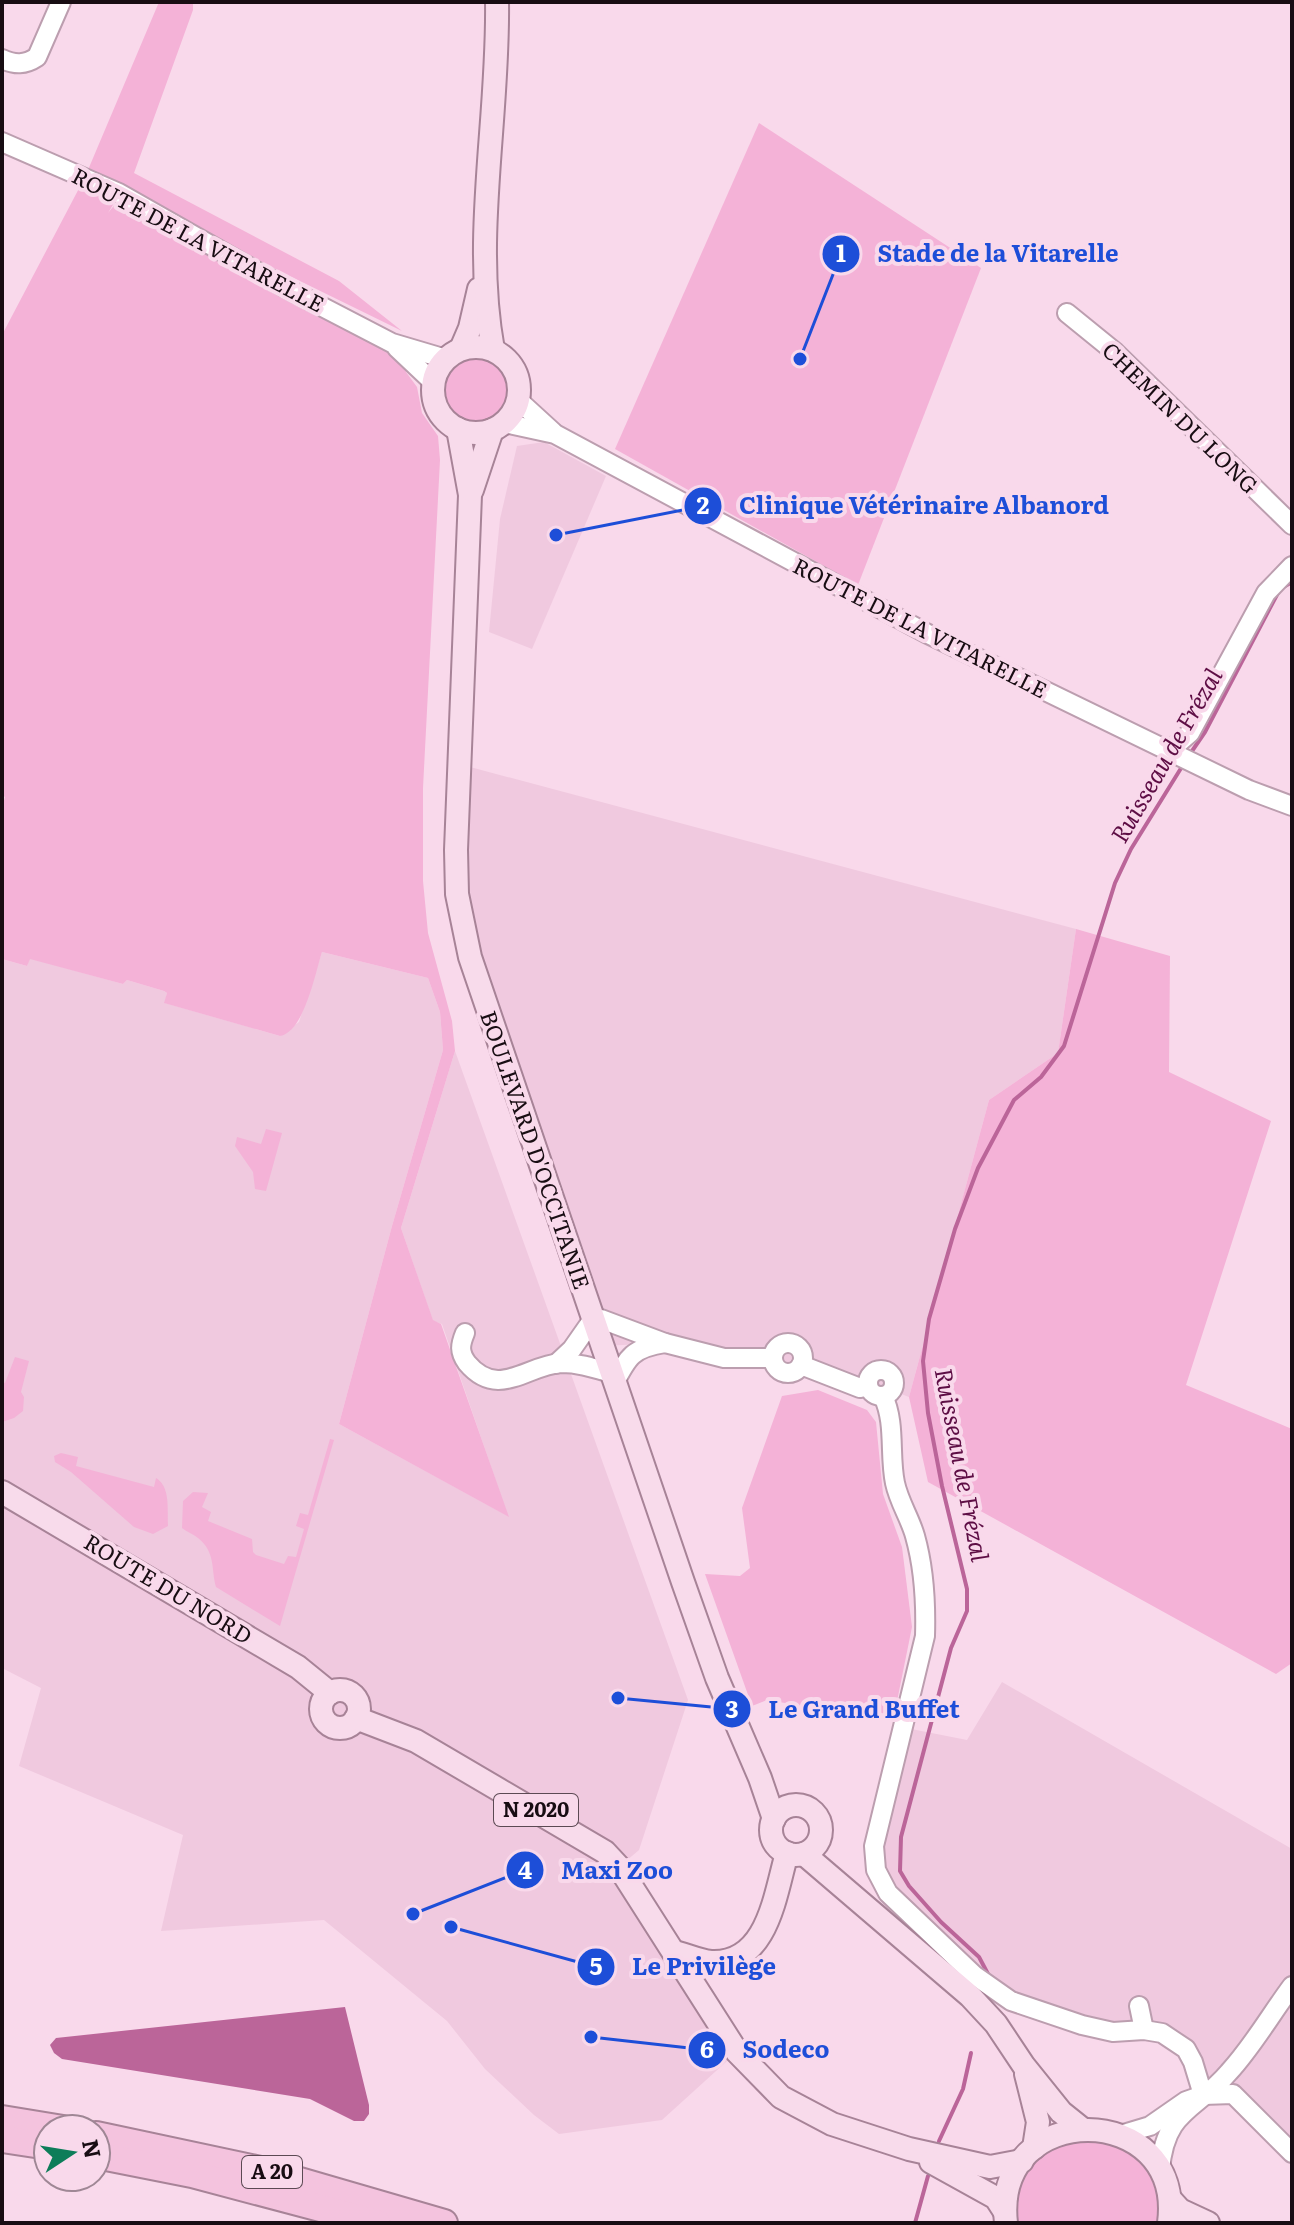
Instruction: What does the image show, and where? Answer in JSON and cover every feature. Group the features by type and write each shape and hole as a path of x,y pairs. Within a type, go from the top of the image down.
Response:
{"highway":[{"path":"2,2119 32,2124"},
{"name":"A 20","path":"112,2138 265,2171 444,2223"},
{"path":"2,2139 32,2144"},
{"name":"A 20","path":"112,2158 192,2174 377,2223"}],"main road":[{"path":"454,354 477,347 493,350 511,365 517,376 518,400 513,412 498,426 469,432 458,429 438,410 434,397 438,370 454,354 470,328 484,268 497,2"},
{"path":"484,268 493,350"},
{"name":"BOULEVARD D'OCCITANIE","path":"470,495 498,426"},
{"name":"BOULEVARD D'OCCITANIE","path":"458,429 470,495 457,894 470,957 612,1379 717,1678 760,1778 782,1812"},
{"name":"ROUTE DU NORD","path":"2,1492 298,1667 326,1697"},
{"name":"ROUTE DU NORD","path":"2,1509 326,1697"},
{"name":"N 2020","path":"326,1697 321,1713 327,1724 343,1728 356,1718 416,1741 595,1845 619,1867 737,2052 781,2097 832,2124 909,2149 990,2167 1028,2154"},
{"name":"BOULEVARD D'OCCITANIE","path":"803,1849 821,1826 813,1811 799,1805 782,1812 772,1838 776,1845 803,1849 838,1884 970,1996 996,2024 1024,2066 1061,2112 1081,2128"},
{"path":"675,1952 710,1962 734,1959 755,1946 803,1849"},
{"name":"BOULEVARD D'OCCITANIE","path":"1024,2066 1038,2122 1028,2154"},
{"path":"1006,2217 1009,2185 1028,2154 1056,2134 1081,2128 1101,2129 1120,2135 1143,2149 1160,2170 1170,2199 1169,2223"},
{"name":"N 2020","path":"909,2149 996,2198 1006,2217"},
{"path":"1170,2199 1180,2210 1208,2223"}],"street":[{"path":"2,59 22,64 37,57 61,2"},
{"name":"ROUTE DE LA VITARELLE","path":"2,142 119,193 286,288 392,343 434,383"},
{"name":"CHEMIN DU LONG","path":"1067,313 1115,352 1292,525"},
{"name":"ROUTE DE LA VITARELLE","path":"392,343 454,354"},
{"name":"ROUTE DE LA VITARELLE","path":"518,400 555,434 912,626 1172,754 1249,790 1292,806"},
{"name":"ROUTE DE LA VITARELLE","path":"498,426 555,434"},
{"path":"1172,754 1190,733 1266,593 1292,566"},
{"path":"556,1364 572,1349 593,1319 601,1319 665,1343 724,1358 773,1358 778,1347 789,1343 802,1353 801,1365 875,1391 891,1426 894,1480 915,1536 925,1613 925,1636 874,1846 876,1870 888,1893 909,1915 974,1975 1011,2001 1113,2032 1144,2030 1162,2033 1186,2049 1203,2095"},
{"path":"465,1333 460,1345 463,1357 474,1371 488,1378 515,1378 556,1364 577,1363 612,1379 634,1352 644,1346 665,1343"},
{"path":"1160,2170 1165,2141 1175,2121 1187,2107 1229,2073 1292,1986"},
{"path":"1139,2006 1144,2030"},
{"path":"1120,2135 1150,2126 1186,2101 1203,2095 1233,2094 1292,2153"}],"shaded area":[{"path":"159,2 193,2 193,10 134,173 339,281 402,331 120,193 108,213 116,203 388,348 405,364 406,372 417,387 422,413 438,436 440,460 423,788 423,881 428,933 452,1021 455,1051 401,1228 433,1320 441,1324 509,1517 339,1424 443,1050 440,1012 428,978 322,952 302,1013 296,1024 280,1036 164,1003 167,993 164,991 127,980 123,984 30,959 27,966 2,959 2,807 5,797 2,795 2,335 85,177"},
{"path":"759,123 981,268 858,585 615,449"},
{"path":"476,356 499,366 509,389 499,412 476,422 453,412 443,389 453,366"},
{"path":"544,442 606,476 532,649 489,632 500,519 517,446"},
{"path":"459,764 1076,929 1058,1053 989,1100 909,1397 880,1386 868,1386 773,1358 665,1343 602,1346 470,957"},
{"path":"1076,929 1170,956 1169,1072 1271,1121 1186,1385 1292,1429 1292,1663 1276,1674 928,1482 909,1397 989,1100 1058,1053"},
{"path":"322,952 428,978 440,1012 443,1050 339,1424 508,1516 442,1324 433,1321 401,1228 455,1051 688,1700 639,1850 619,1867 737,2052 662,2120 559,2134 485,2069 447,2021 324,1920 161,1931 183,1835 19,1766 41,1688 2,1668 2,959 27,966 29,958 123,984 127,980 164,991 167,993 165,1003 280,1036 299,1022"},
{"path":"266,1129 282,1133 266,1191 255,1189 253,1172 235,1146 237,1137 261,1144"},
{"path":"15,1357 29,1361 21,1392 24,1397 23,1411 2,1422 2,1382 5,1383"},
{"path":"818,1390 867,1410 876,1422 883,1494 902,1547 912,1627 893,1721 767,1700 752,1706 705,1574 740,1576 750,1568 742,1508 782,1396"},
{"path":"330,1439 334,1440 280,1626 216,1587 208,1549 182,1528 183,1501 193,1492 208,1493 202,1507 211,1512 208,1521 252,1539 256,1555 284,1564 288,1556 296,1557 304,1529 296,1526 300,1513 308,1515"},
{"path":"61,1453 78,1457 76,1466 154,1487 156,1478 166,1493 168,1526 153,1534 134,1527 71,1472 55,1462 54,1456"},
{"path":"1002,1682 1292,1849 1292,2153 1233,2094 1203,2095 1177,2041 1005,2007 896,1921 884,1907 869,1872 864,1849 896,1726 967,1740"},
{"path":"345,2007 369,2105 369,2114 364,2121 354,2121 310,2099 62,2059 50,2045 56,2038"},
{"path":"1074,2140 1110,2145 1138,2160 1154,2186 1158,2223 1017,2223 1019,2193 1029,2170 1048,2153"}],"waterway":[{"name":"Ruisseau de Frézal","path":"1190,754 1205,732 1280,589 1292,582"},
{"name":"Ruisseau de Frézal","path":"988,1974 979,1957 941,1922 900,1871 901,1837 951,1648 967,1611 967,1589 928,1413 923,1361 929,1319 955,1229 978,1168 1014,1100 1041,1077 1064,1046 1115,883 1131,849 1183,765"},
{"name":"Ruisseau de Frézal","path":"939,2141 963,2089 971,2053"},
{"name":"Ruisseau de Frézal","path":"915,2223 928,2176"}],"place":[{"name":"Stade de la Vitarelle","path":"800,359"},
{"name":"Clinique Vétérinaire Albanord","path":"556,535"},
{"name":"Le Grand Buffet","path":"618,1698"},
{"name":"Maxi Zoo","path":"413,1914"},
{"name":"Le Privilège","path":"451,1927"},
{"name":"Sodeco","path":"591,2037"}]}
